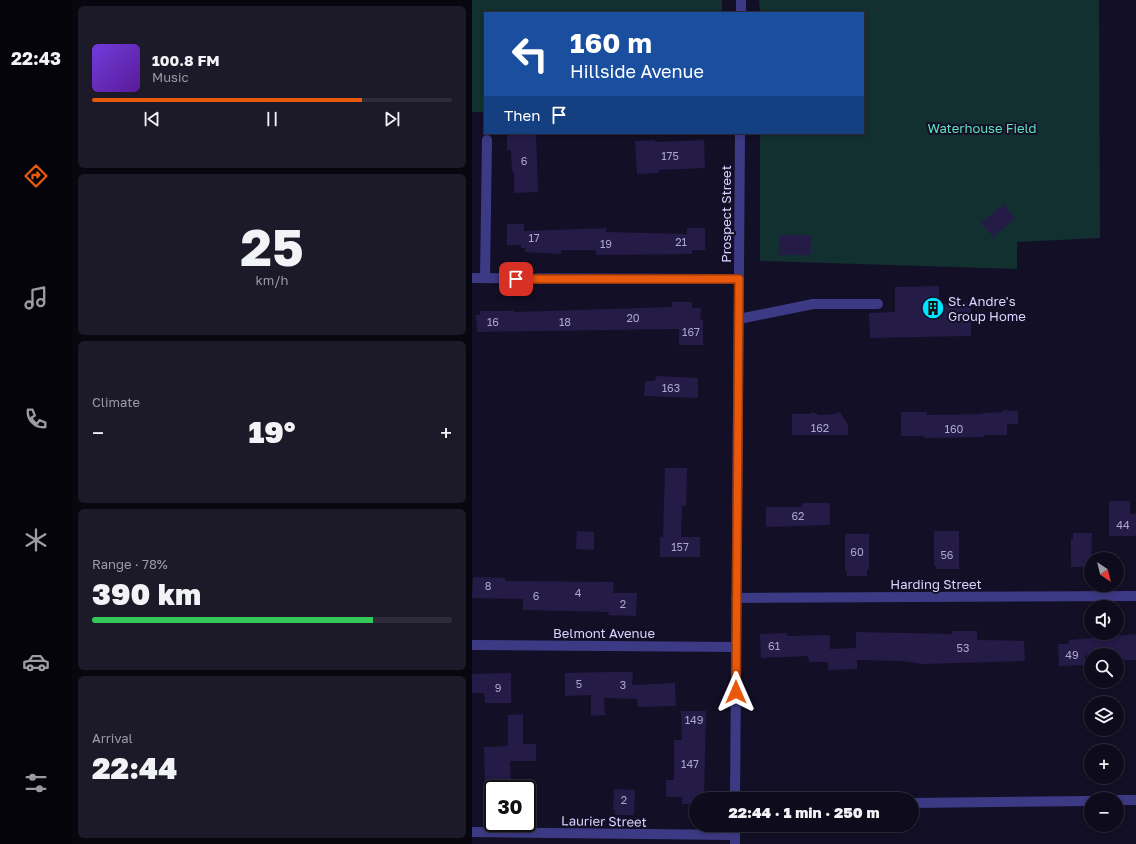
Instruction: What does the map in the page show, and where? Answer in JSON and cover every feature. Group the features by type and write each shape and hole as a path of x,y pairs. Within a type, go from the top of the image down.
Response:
{"street":[{"path":"741,0 741,12"},
{"name":"Prospect Street","path":"735,792 740,134"},
{"path":"485,278 488,140"},
{"path":"472,278 739,279"},
{"path":"739,319 813,304 878,304"},
{"name":"Harding Street","path":"736,598 1136,596"},
{"name":"Belmont Avenue","path":"472,645 736,647"},
{"path":"1124,800 1136,800"},
{"path":"919,803 1084,801"},
{"name":"Laurier Street","path":"472,832 735,835"}],"green space":[{"path":"472,0 722,0 722,12 484,12 484,112 472,112"},
{"name":"Waterhouse Field","path":"759,0 1099,0 1100,238 1017,242 1017,269 760,261 760,134 864,134 864,12 760,12"}],"building":[{"path":"507,134 536,134 538,192 514,193 514,171 512,172 511,150 507,150"},
{"path":"655,140 655,142 704,140 705,168 659,170 659,173 637,174 635,141"},
{"path":"1004,204 1015,219 993,237 981,223"},
{"path":"507,224 524,224 524,231 607,228 606,232 687,234 687,228 705,228 705,250 692,250 692,254 596,255 596,250 561,250 561,254 525,252 525,248 521,248 521,245 507,245"},
{"path":"779,235 811,235 811,255 779,255"},
{"name":"St. Andre's Group Home","path":"939,286 939,304 971,303 971,336 870,338 869,313 895,312 895,287"},
{"path":"672,302 692,302 692,308 701,308 700,320 703,320 703,345 679,345 679,329 477,332 476,315 480,315 480,311 514,312 672,307"},
{"path":"656,376 698,378 698,398 644,396 645,381 655,381"},
{"path":"1003,410 1018,411 1018,424 1007,424 1007,435 924,438 924,436 901,436 901,412 927,412 927,415 982,414 1003,412"},
{"path":"813,412 819,415 835,414 840,412 848,425 848,435 792,435 792,414 809,414"},
{"path":"665,468 687,468 686,506 682,506 681,537 700,537 700,557 660,557 660,537 663,537"},
{"path":"1109,501 1130,501 1130,514 1136,514 1136,536 1109,536"},
{"path":"802,503 830,503 830,525 766,527 766,507 802,507"},
{"path":"577,531 594,532 594,550 576,549"},
{"path":"934,531 959,531 959,569 936,569 936,566 934,566"},
{"path":"1073,533 1092,533 1091,552 1084,552 1084,567 1071,567 1071,539 1073,539"},
{"path":"845,534 869,534 869,569 867,570 867,576 847,576 847,571 845,571"},
{"path":"473,577 505,578 505,581 614,582 613,593 637,593 636,616 608,615 609,612 523,610 523,599 472,598"},
{"path":"952,631 977,631 977,640 1024,641 1025,661 923,664 902,661 857,660 857,669 828,670 828,662 809,662 808,656 761,658 760,634 787,633 787,636 830,635 830,649 856,648 856,632 952,634"},
{"path":"1136,634 1136,660 1124,660 1124,648 1084,648 1084,665 1059,666 1058,644 1069,644 1069,640 1084,639 1084,640 1124,640 1124,635"},
{"path":"633,672 632,685 675,683 676,706 638,707 637,699 604,698 605,715 591,716 591,695 565,696 565,673"},
{"path":"511,673 511,703 485,703 484,693 472,693 472,674"},
{"path":"681,711 706,711 704,792 689,792 689,804 682,804 682,797 666,797 666,780 674,780 674,740 682,740"},
{"path":"523,714 523,744 536,744 536,761 510,761 511,780 485,780 484,747 508,746 508,715"},
{"path":"614,789 635,790 634,815 615,815 615,810 613,810"}],"place":[{"name":"St. Andre's Group Home","path":"933,308"}],"route":[{"path":"516,279 739,279 736,692"}]}
